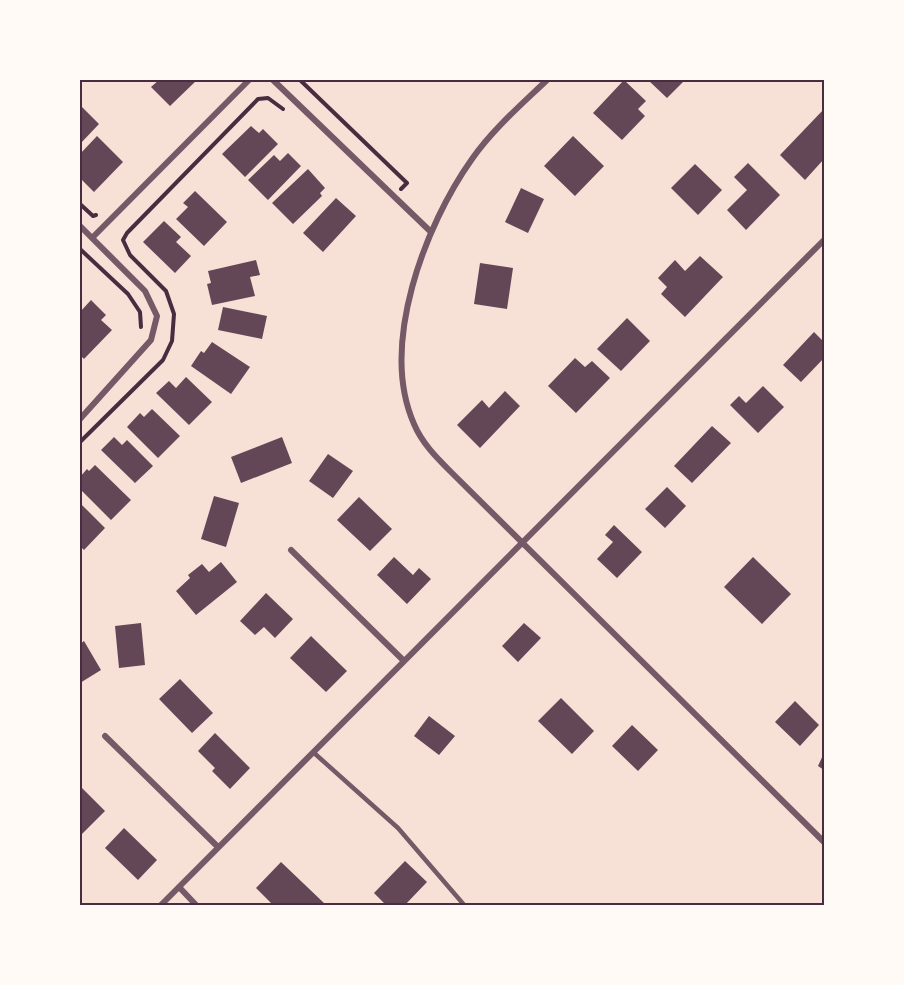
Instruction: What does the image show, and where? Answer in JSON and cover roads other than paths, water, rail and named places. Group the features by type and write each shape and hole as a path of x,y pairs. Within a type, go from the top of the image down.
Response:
{"street":[{"path":"92,238 249,80"},
{"path":"273,80 431,232"},
{"path":"547,80 501,125 471,159 438,214 419,261 411,290 402,350 406,400 414,423 433,453 825,842"},
{"path":"80,226 145,291 157,316 151,340 80,419"},
{"path":"160,906 825,240"},
{"path":"291,550 404,661"},
{"path":"105,736 218,847"},
{"path":"179,887 197,906"}],"lane":[{"path":"313,752 398,828 465,906"}]}
